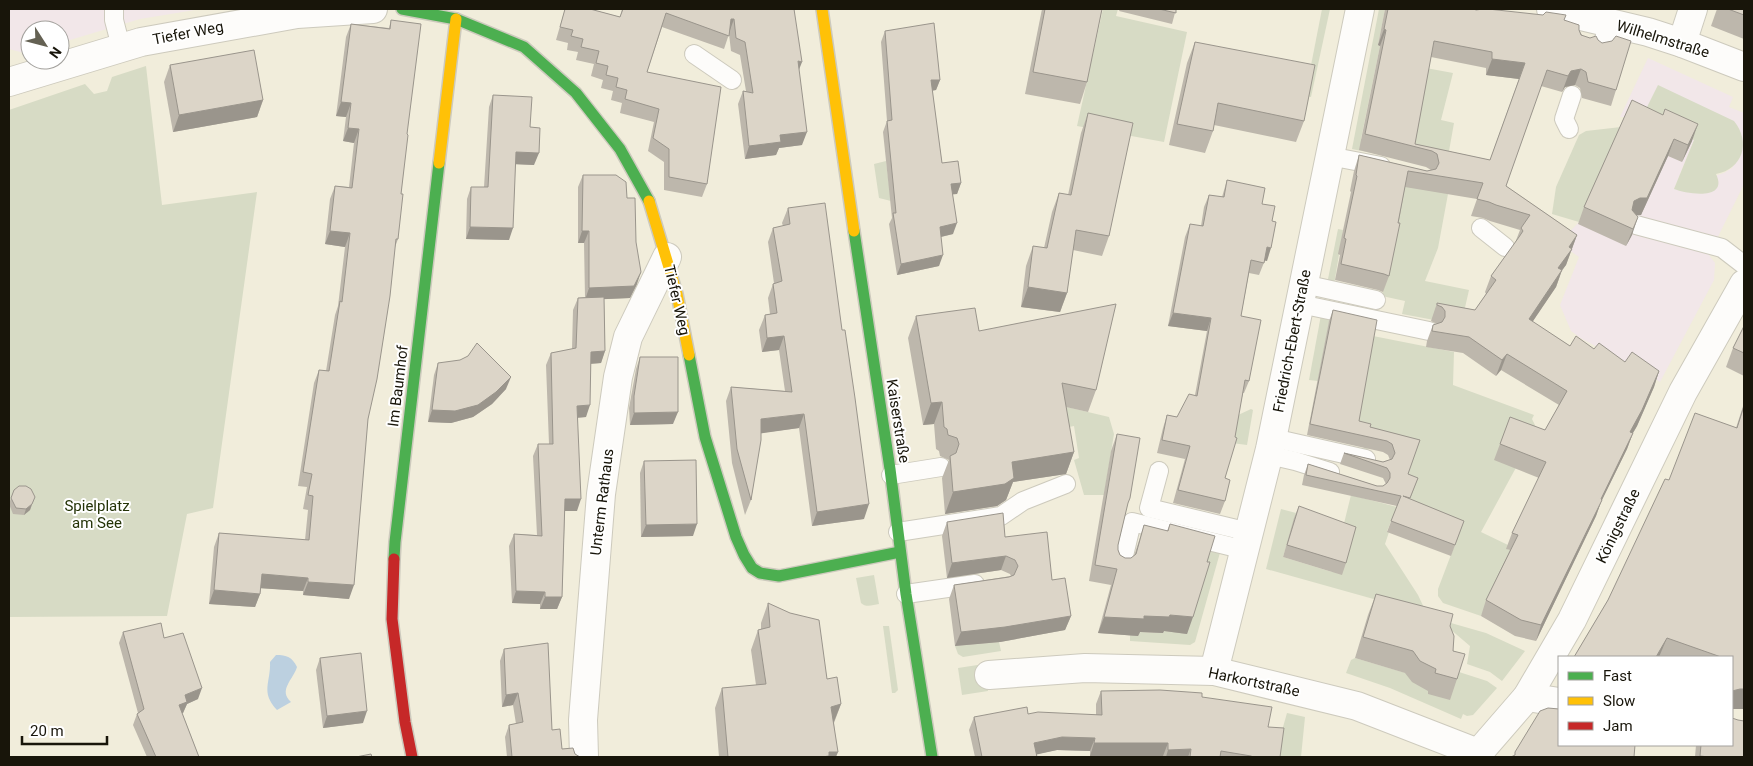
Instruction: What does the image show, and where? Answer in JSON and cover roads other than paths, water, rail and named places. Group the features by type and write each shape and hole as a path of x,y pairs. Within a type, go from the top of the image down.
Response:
{"street":[{"name":"Tiefer Weg","path":"9,82 150,40 298,11 373,9"},
{"name":"Tiefer Weg","path":"402,9 456,20 524,47 576,93 620,149 651,205 677,294 705,437 736,537 754,570 767,575 779,576 900,552"},
{"name":"Kaiserstraße","path":"822,9 891,475 906,594 932,757"},
{"name":"Friedrich-Ebert-Straße","path":"1214,671 1271,447 1360,9"},
{"name":"Wilhelmstraße","path":"1551,9 1596,26 1682,42 1744,67"},
{"path":"1682,42 1693,9"},
{"name":"Im Baumhof","path":"412,757 405,722 392,619 395,542 456,20"},
{"name":"Unterm Rathaus","path":"584,757 583,720 600,504 618,377 628,337 666,257"},
{"name":"Königstraße","path":"1477,755 1527,697 1572,620 1683,392 1744,284"},
{"name":"Harkortstraße","path":"989,676 1085,668 1214,671 1357,706 1477,755"},
{"path":"1527,697 1558,702"}],"lane":[{"path":"114,9 114,20 122,48"},
{"path":"1596,26 1600,49"},
{"path":"694,54 732,80"},
{"path":"1569,129 1564,119 1572,95"},
{"path":"1329,156 1394,169"},
{"path":"1636,225 1722,248 1744,265"},
{"path":"1481,228 1505,247"},
{"path":"1302,294 1376,300"},
{"path":"1302,294 1429,331"},
{"path":"1271,447 1382,462"},
{"path":"1271,447 1295,461 1349,478"},
{"path":"891,475 941,467"},
{"path":"1158,471 1150,508 1247,541"},
{"path":"898,532 1002,516 1023,501 1066,484"},
{"path":"1122,564 1132,522 1247,541"},
{"path":"906,594 993,582"}],"water":[{"path":"276,655 289,657 297,667 286,689 287,698 291,702 277,710 269,698 268,692 270,662"}],"park label":[{"name":"Spielplatz am See","path":"97,514"}]}
